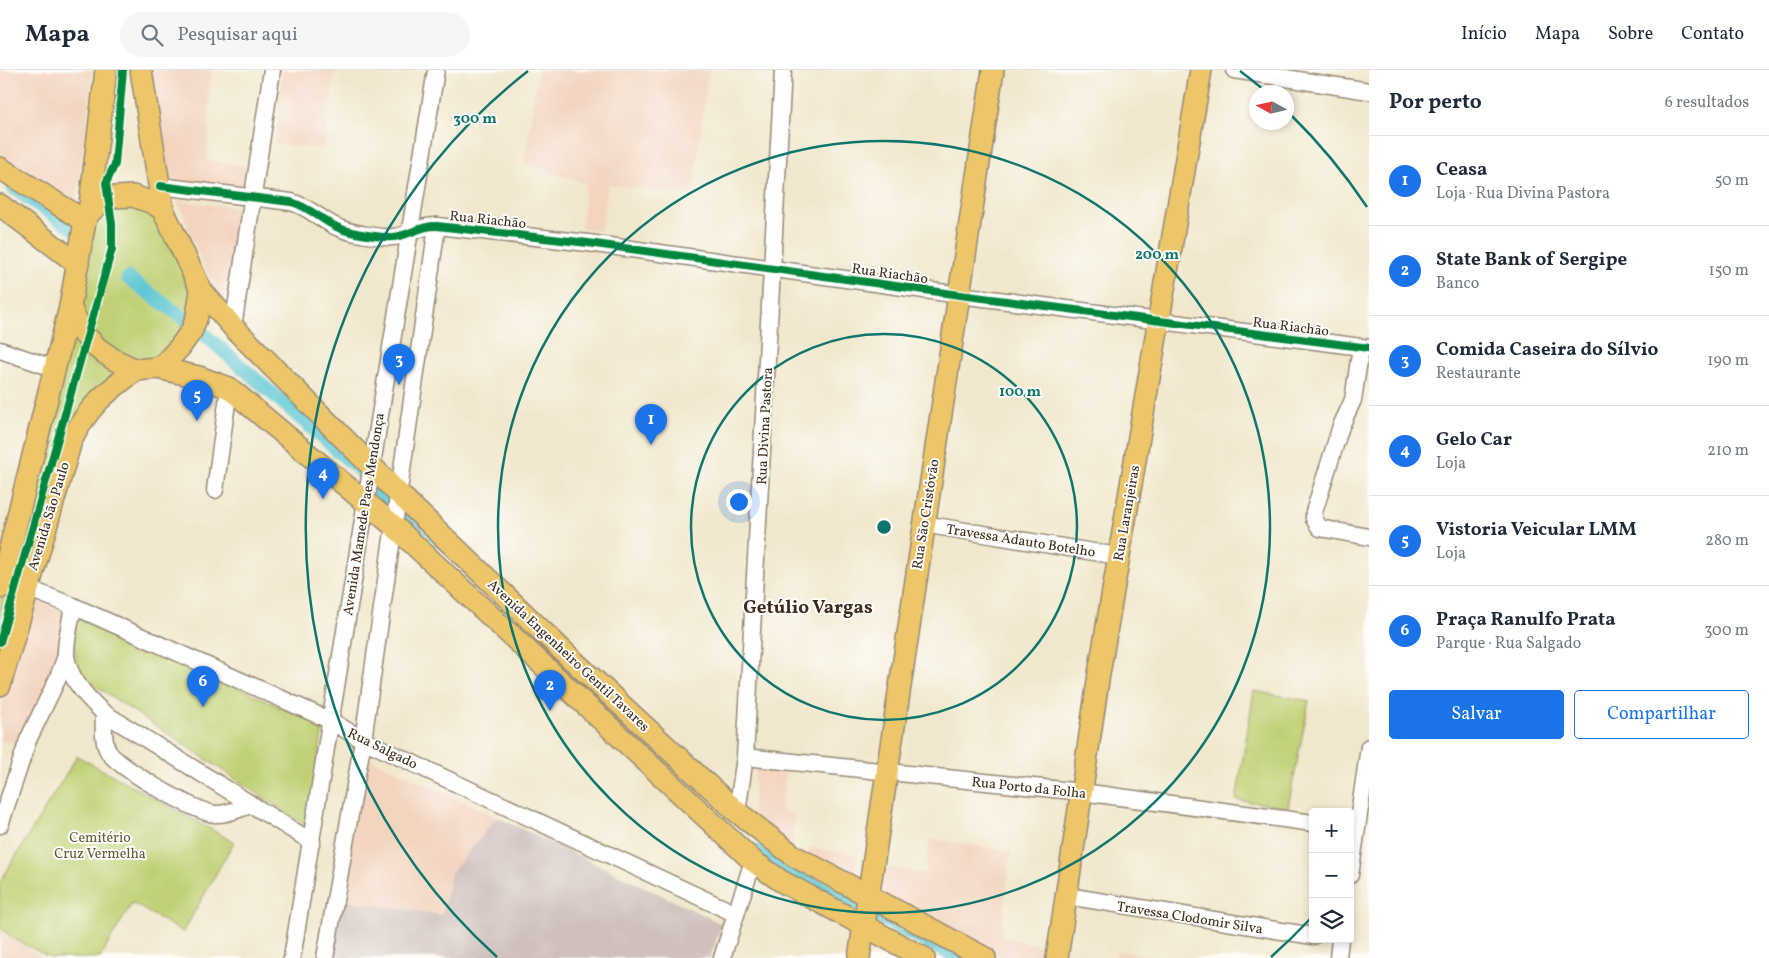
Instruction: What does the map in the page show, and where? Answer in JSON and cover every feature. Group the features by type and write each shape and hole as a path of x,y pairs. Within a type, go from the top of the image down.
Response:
{"main road":[{"path":"106,70 87,217 70,307 80,329 96,347 121,364 136,370"},
{"name":"Avenida Engenheiro Gentil Tavares","path":"141,70 163,210 200,290 233,327 399,498 738,812 794,856 985,958"},
{"name":"Rua São Cristóvão","path":"858,958 993,70"},
{"name":"Rua Laranjeiras","path":"1057,958 1118,556 1201,70"},
{"path":"0,168 87,217"},
{"path":"87,217 103,201 125,196 145,200 163,210"},
{"path":"0,206 78,264"},
{"path":"158,368 180,347 192,330 197,316 200,290"},
{"name":"Avenida São Paulo","path":"1,580 56,369 70,307"},
{"name":"Avenida Engenheiro Gentil Tavares","path":"136,370 158,368 199,376 229,388 394,524 753,861 781,881 924,958"},
{"name":"Avenida São Paulo","path":"0,685 71,441 93,405 136,370"}],"street":[{"path":"233,327 272,70"},
{"name":"Avenida Mamede Paes Mendonça","path":"292,958 312,842 329,720 436,70"},
{"name":"Rua Divina Pastora","path":"738,812 745,757 783,70"},
{"path":"1234,70 1369,91"},
{"name":"Rua Riachão","path":"160,186 300,205 346,231 392,237 410,234 416,228 437,226 588,243 1158,322 1365,347"},
{"path":"325,958 363,740 437,226"},
{"path":"1365,347 1353,400 1341,426 1314,512 1316,524 1327,530 1369,537"},
{"path":"0,350 56,369"},
{"path":"215,490 229,388"},
{"name":"Travessa Adauto Botelho","path":"923,524 1118,556"},
{"name":"Rua Salgado","path":"27,588 73,606 329,720 363,740 736,914"},
{"path":"0,825 28,740 57,680 66,656 73,606"},
{"path":"66,656 80,687 88,698 104,713 312,842"},
{"path":"104,713 107,750 113,759 145,780 200,812 222,814 251,805"},
{"path":"1354,855 1369,747"},
{"name":"Rua Porto da Folha","path":"745,757 1082,792 1309,822"},
{"path":"722,958 753,861"},
{"name":"Travessa Clodomir Silva","path":"1067,896 1309,935"},
{"path":"1338,958 1340,943"}],"shaded area":[{"path":"0,70 93,70 77,201 0,155"},
{"path":"152,70 211,70 207,160 246,166 243,186 166,179 157,129"},
{"path":"282,70 335,70 324,149 275,144"},
{"path":"538,70 708,70 693,195 608,185 601,231 581,228 586,184 524,163"},
{"path":"178,201 239,208 224,301 203,265"},
{"path":"33,599 65,612 58,662 20,745 0,740 0,713"},
{"path":"366,757 497,817 451,873 443,915 342,900"},
{"path":"755,764 786,769 781,812 795,814 792,847 753,816"},
{"path":"497,817 722,924 710,958 332,958 342,900 442,915 451,873"},
{"path":"930,839 1011,851 1001,936 1049,948 1047,958 1004,958 883,897 878,891 882,867 925,874"},
{"path":"809,847 857,855 854,878 808,855"},
{"path":"0,932 44,958 0,958"},
{"path":"1117,951 1161,958 1116,958"}],"green space":[{"path":"107,204 150,208 194,290 183,334 149,364 106,348 77,309 87,236"},
{"path":"72,335 121,373 91,400 0,670 0,603"},
{"path":"77,612 323,727 308,827 82,677 75,645"},
{"path":"1254,691 1309,701 1288,807 1236,800"},
{"name":"Cemitério Cruz Vermelha","path":"77,756 234,842 183,932 132,903 100,958 51,958 14,939 0,928 0,882"}],"waterway":[{"path":"13,188 74,229"},
{"path":"128,278 185,319"},
{"path":"197,328 355,466 431,547"},
{"path":"758,851 765,858 958,958"}],"cycle path":[{"path":"0,642 112,249 112,224 106,183 115,164 123,70"},
{"path":"160,186 291,202 304,207 339,228 374,236 399,236 425,227 437,226 588,243 960,295 1369,348"}],"place":[{"name":"Comida Caseira do Sílvio","path":"399,385"},
{"name":"Vistoria Veicular LMM","path":"197,421"},
{"name":"Ceasa","path":"651,445"},
{"name":"Gelo Car","path":"323,499"},
{"name":"Praça Ranulfo Prata","path":"203,707"},
{"name":"State Bank of Sergipe","path":"550,711"}],"district":[{"name":"Getúlio Vargas","path":"808,606"}]}
